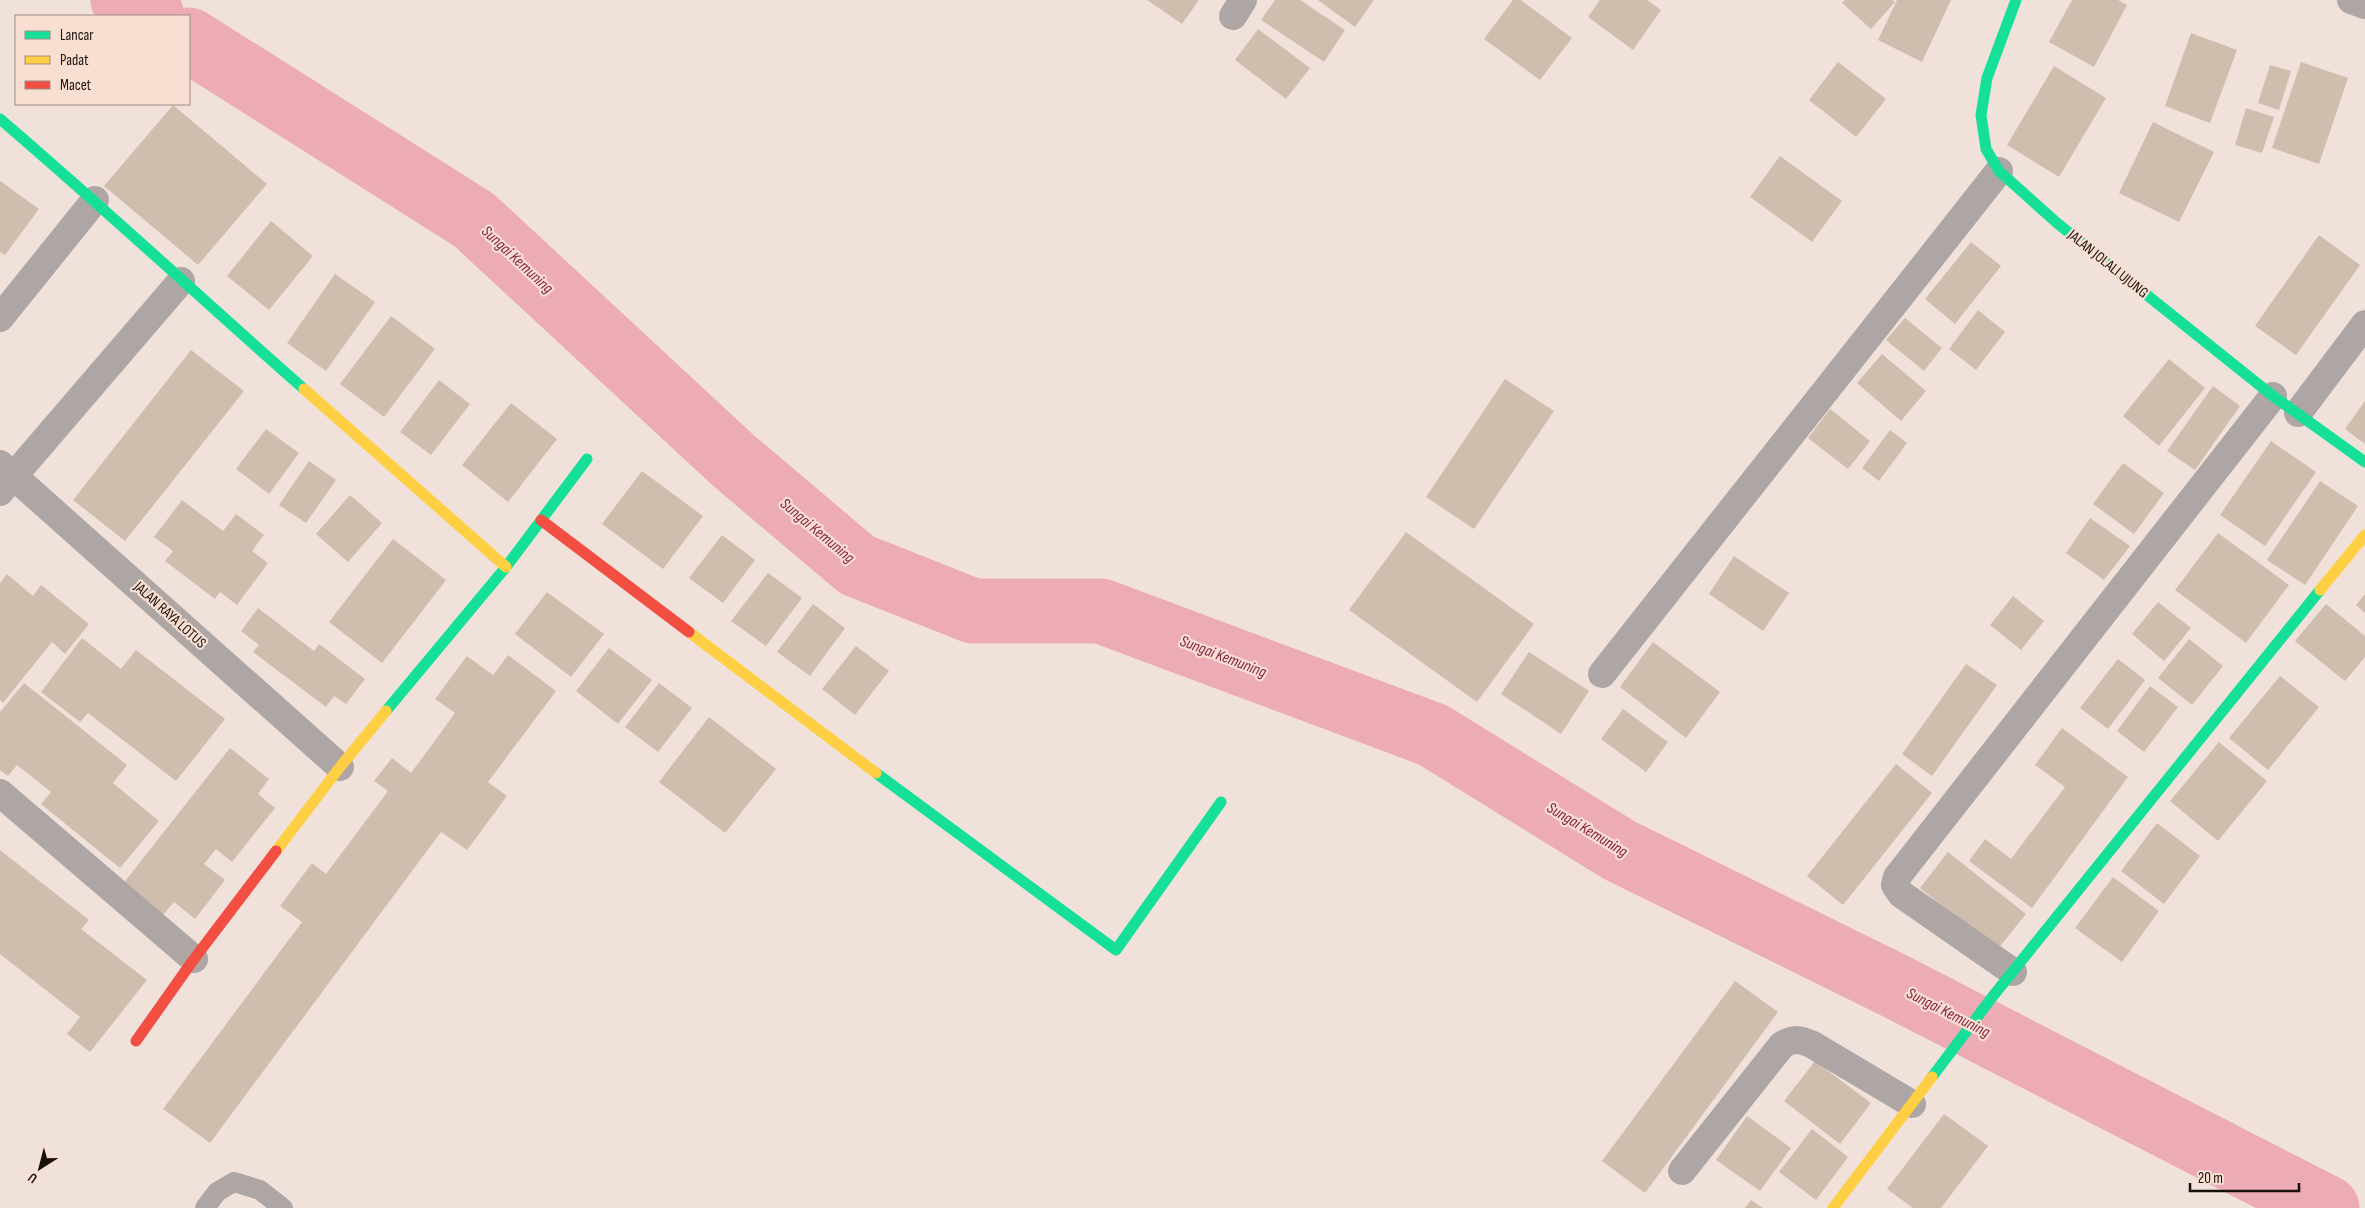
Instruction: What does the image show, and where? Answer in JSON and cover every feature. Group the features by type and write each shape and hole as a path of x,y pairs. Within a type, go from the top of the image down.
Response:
{"street":[{"name":"JALAN JOLALI UJUNG","path":"2016,0 1987,78 1981,115 1986,149 1999,171 2057,223 2273,396 2365,462"},
{"path":"2351,0 2365,5"},
{"path":"0,119 95,200 181,281 506,566"},
{"path":"1602,674 1999,171"},
{"path":"0,318 95,200"},
{"path":"4,477 181,281"},
{"path":"2298,413 2365,324"},
{"path":"2013,972 1901,894 1895,885 1897,877 2273,396"},
{"path":"136,1041 194,959 340,766 506,566 587,459"},
{"name":"JALAN RAYA LOTUS","path":"4,477 340,766"},
{"path":"541,520 824,734 1116,950 1222,802"},
{"path":"1833,1208 1993,996 2365,534"},
{"path":"0,793 194,959"},
{"path":"1682,1171 1782,1045 1791,1040 1797,1039 1813,1045 1912,1104"}],"lane":[{"path":"205,1208 217,1192 234,1182 260,1190 283,1208"}],"building":[{"path":"1147,0 1199,0 1182,24"},
{"path":"1275,0 1300,0 1345,30 1324,62 1261,20"},
{"path":"1318,0 1374,0 1355,27"},
{"path":"1513,0 1521,0 1572,38 1540,80 1484,39"},
{"path":"1600,0 1647,0 1661,10 1633,50 1588,17"},
{"path":"1845,0 1892,0 1895,2 1871,29 1842,3"},
{"path":"1897,0 1951,0 1922,62 1878,40"},
{"path":"2072,0 2118,0 2127,5 2094,67 2049,42"},
{"path":"1258,29 1310,68 1286,99 1235,60"},
{"path":"2191,33 2237,50 2210,123 2165,106"},
{"path":"1838,62 1886,99 1856,137 1809,100"},
{"path":"2301,62 2348,78 2319,164 2272,148"},
{"path":"2270,65 2291,71 2279,110 2258,103"},
{"path":"2054,66 2106,98 2059,177 2007,145"},
{"path":"173,105 267,184 198,265 104,186"},
{"path":"2246,108 2274,117 2262,153 2235,145"},
{"path":"2153,122 2214,152 2179,222 2119,193"},
{"path":"1780,156 1842,201 1812,242 1750,197"},
{"path":"0,181 39,209 5,255 0,252"},
{"path":"271,221 313,256 269,310 227,276"},
{"path":"2319,235 2360,265 2296,355 2255,326"},
{"path":"1971,242 2001,266 1955,324 1925,299"},
{"path":"335,274 375,302 326,371 287,343"},
{"path":"1978,310 2005,332 1976,370 1949,349"},
{"path":"391,316 435,349 384,417 340,384"},
{"path":"1905,318 1942,348 1924,371 1886,340"},
{"path":"191,350 244,391 125,541 73,500"},
{"path":"1882,354 1926,391 1901,421 1857,383"},
{"path":"2169,359 2205,388 2159,446 2123,416"},
{"path":"1505,379 1554,411 1474,529 1426,497"},
{"path":"439,380 470,404 431,455 400,432"},
{"path":"2213,386 2240,406 2195,470 2167,451"},
{"path":"2365,401 2365,444 2345,429"},
{"path":"511,403 557,439 508,502 462,465"},
{"path":"1830,409 1870,441 1848,469 1808,438"},
{"path":"266,429 299,453 269,494 236,469"},
{"path":"1890,430 1907,443 1879,481 1862,468"},
{"path":"2271,441 2316,472 2265,546 2220,515"},
{"path":"309,461 336,480 306,523 279,505"},
{"path":"2123,463 2164,493 2134,534 2093,504"},
{"path":"642,471 703,516 663,569 602,524"},
{"path":"2320,481 2358,506 2305,585 2267,560"},
{"path":"350,495 382,523 348,562 316,534"},
{"path":"182,500 223,531 236,514 264,535 252,551 268,563 237,605 220,592 215,599 165,561 173,551 154,537"},
{"path":"2090,518 2130,546 2104,580 2066,553"},
{"path":"1406,532 1534,624 1477,702 1349,610"},
{"path":"2218,533 2289,585 2246,643 2175,590"},
{"path":"722,535 755,560 723,603 689,578"},
{"path":"393,539 446,580 382,663 329,622"},
{"path":"1734,556 1789,593 1763,631 1709,594"},
{"path":"768,573 802,598 766,646 731,621"},
{"path":"7,574 33,596 41,585 89,624 65,654 52,642 3,703 0,700 0,583"},
{"path":"547,592 604,634 571,677 515,634"},
{"path":"2365,594 2365,613 2356,605"},
{"path":"2013,596 2044,621 2021,650 1990,625"},
{"path":"2158,602 2191,628 2164,661 2132,634"},
{"path":"813,604 845,628 810,676 777,652"},
{"path":"2326,604 2365,636 2365,657 2345,681 2295,641"},
{"path":"258,608 314,651 319,644 365,679 346,704 334,696 326,707 253,652 259,645 241,631"},
{"path":"82,638 121,669 136,650 225,719 176,781 88,713 80,722 41,692"},
{"path":"2189,639 2223,666 2192,705 2158,678"},
{"path":"1653,642 1720,692 1686,738 1620,687"},
{"path":"856,646 889,671 855,715 822,689"},
{"path":"609,648 652,680 618,724 576,691"},
{"path":"1529,652 1589,691 1561,734 1501,694"},
{"path":"508,655 556,691 488,782 507,796 467,850 441,832 210,1143 163,1109 302,922 280,906 312,863 326,874 388,791 374,781 392,758 411,773 455,713 435,699 467,656 493,675"},
{"path":"2118,659 2145,680 2108,729 2080,708"},
{"path":"1966,664 1997,685 1932,776 1902,754"},
{"path":"2280,676 2319,707 2268,770 2229,738"},
{"path":"24,683 127,765 113,783 159,821 120,868 41,804 51,792 17,765 8,776 0,770 0,712"},
{"path":"659,683 692,708 658,752 625,727"},
{"path":"2150,686 2178,707 2144,752 2117,731"},
{"path":"1623,709 1668,742 1646,772 1601,739"},
{"path":"709,717 776,769 725,833 659,782"},
{"path":"2062,728 2128,777 2032,908 1969,861 1985,839 2011,859 2065,787 2035,765"},
{"path":"2219,742 2267,781 2218,841 2170,801"},
{"path":"230,748 269,779 258,794 275,808 232,862 216,849 204,864 225,880 195,919 174,902 162,916 122,885"},
{"path":"1896,764 1932,793 1843,905 1807,876"},
{"path":"2157,823 2200,856 2164,904 2121,871"},
{"path":"0,850 89,920 81,929 147,980 90,1052 67,1034 80,1017 0,954"},
{"path":"1948,852 2026,914 1997,950 1920,888"},
{"path":"2113,877 2159,911 2122,962 2075,928"},
{"path":"1735,981 1778,1012 1645,1193 1602,1161"},
{"path":"1815,1061 1871,1103 1840,1144 1784,1101"},
{"path":"1944,1114 1988,1146 1941,1208 1913,1208 1887,1189"},
{"path":"1747,1116 1791,1148 1760,1191 1716,1160"},
{"path":"1812,1129 1848,1157 1816,1200 1779,1172"},
{"path":"1751,1200 1763,1208 1745,1208"}],"waterway":[{"name":"Sungai Kemuning","path":"123,0 150,15"},
{"name":"Sungai Kemuning","path":"190,41 474,220 734,461 857,565 973,611 1101,611 1433,735 1619,850 1893,985 2327,1208"}],"traffic: fast":[{"path":"2016,0 1987,78 1981,115 1986,149 1999,171 2057,223 2273,396 2365,462"},
{"path":"0,119 304,389"},
{"path":"386,711 506,567 587,459"},
{"path":"1932,1077 1993,996 2320,590"},
{"path":"876,773 1116,950 1221,802"}],"traffic: slow":[{"path":"304,389 506,567"},
{"path":"2320,590 2365,535"},
{"path":"689,632 876,773"},
{"path":"276,851 340,767 386,711"},
{"path":"1833,1208 1932,1077"}],"traffic: jam":[{"path":"541,520 689,632"},
{"path":"136,1041 194,959 276,851"}]}
